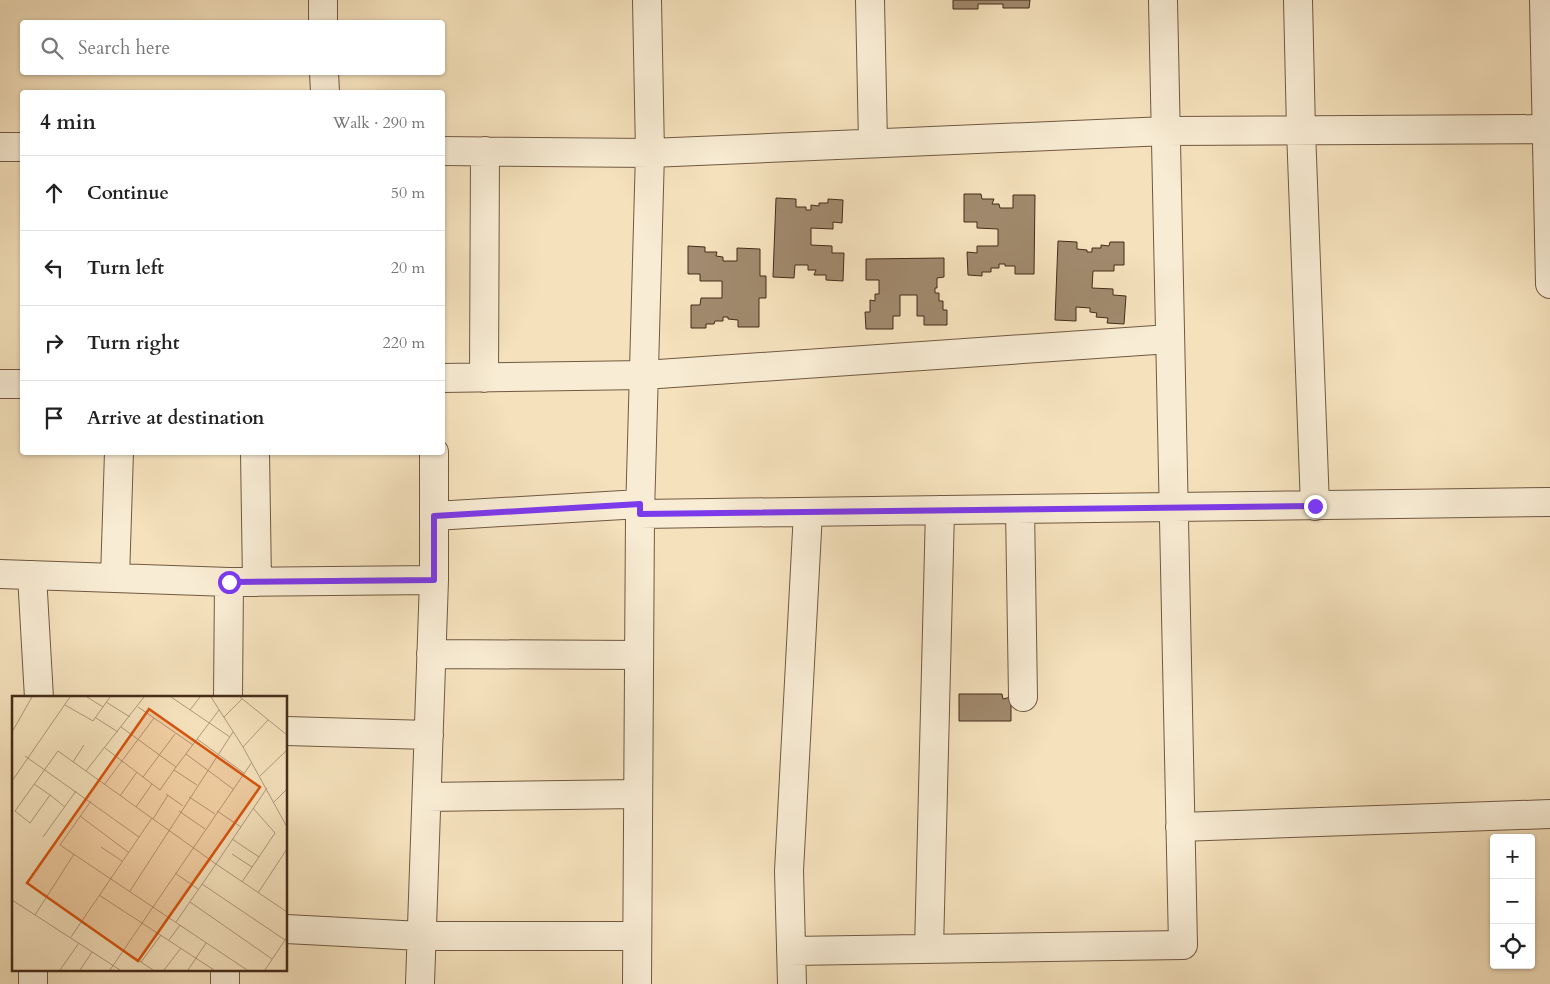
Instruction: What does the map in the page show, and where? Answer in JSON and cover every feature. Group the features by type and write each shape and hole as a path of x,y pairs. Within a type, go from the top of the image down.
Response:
{"street":[{"path":"323,0 323,20"},
{"path":"637,984 640,509 650,153 647,0"},
{"path":"870,0 873,143"},
{"path":"791,951 1183,945 1164,0"},
{"path":"1298,0 1315,506"},
{"path":"1544,0 1550,284"},
{"path":"324,75 325,90"},
{"path":"445,151 650,153 1166,131 1548,129"},
{"path":"0,147 20,147"},
{"path":"484,378 485,151"},
{"path":"445,378 644,375 1170,339"},
{"path":"0,384 20,384"},
{"path":"115,578 119,455"},
{"path":"255,455 257,582"},
{"path":"420,984 434,580 434,455"},
{"path":"434,516 640,509 808,512 1550,502"},
{"path":"1020,509 1023,697"},
{"path":"929,949 940,510"},
{"path":"792,984 789,871 808,512"},
{"path":"0,574 229,582 434,580"},
{"path":"32,575 39,696"},
{"path":"228,696 229,582"},
{"path":"431,654 639,655"},
{"path":"288,731 429,735"},
{"path":"426,797 638,794"},
{"path":"1180,827 1550,814"},
{"path":"288,929 421,936 637,936"}],"building":[{"path":"953,0 1030,0 1029,8 1003,8 1003,4 978,4 978,9 953,9"},
{"path":"964,194 981,194 982,199 994,199 992,204 999,204 1000,208 1013,208 1013,195 1035,195 1034,274 1015,274 1015,266 999,264 999,268 991,268 991,272 982,272 982,276 968,275 967,252 977,253 977,246 998,246 998,229 977,228 977,222 964,222"},
{"path":"776,198 796,199 796,207 806,207 806,210 811,210 811,205 819,206 819,203 828,203 828,199 843,200 842,223 833,222 833,229 811,228 811,245 832,246 832,253 844,253 843,281 826,280 826,275 814,275 816,270 808,270 808,265 795,265 794,278 773,277"},
{"path":"1058,241 1077,242 1077,249 1087,250 1087,252 1092,252 1092,248 1101,248 1101,245 1109,246 1110,242 1124,242 1124,265 1114,265 1114,271 1093,271 1092,288 1113,289 1113,295 1126,296 1124,324 1107,323 1108,318 1096,317 1097,313 1090,312 1090,308 1076,307 1076,321 1055,320"},
{"path":"688,246 705,247 705,252 717,252 716,256 723,257 723,261 737,261 737,248 760,249 760,276 766,276 766,298 759,298 759,327 738,327 738,320 723,317 723,321 706,324 706,328 691,328 691,305 700,305 701,298 722,298 722,281 700,281 700,274 688,274"},
{"path":"944,258 944,277 937,278 935,293 939,293 939,301 943,301 943,310 947,310 947,325 924,325 924,316 917,316 917,295 900,295 900,316 893,316 893,329 866,329 865,312 870,312 870,300 875,301 875,294 879,294 879,280 866,280 866,259"},
{"path":"959,694 1002,694 1003,699 1011,697 1011,721 959,721"}],"route":[{"path":"229,582 434,580 434,516 640,504 640,514 1315,506"}]}
